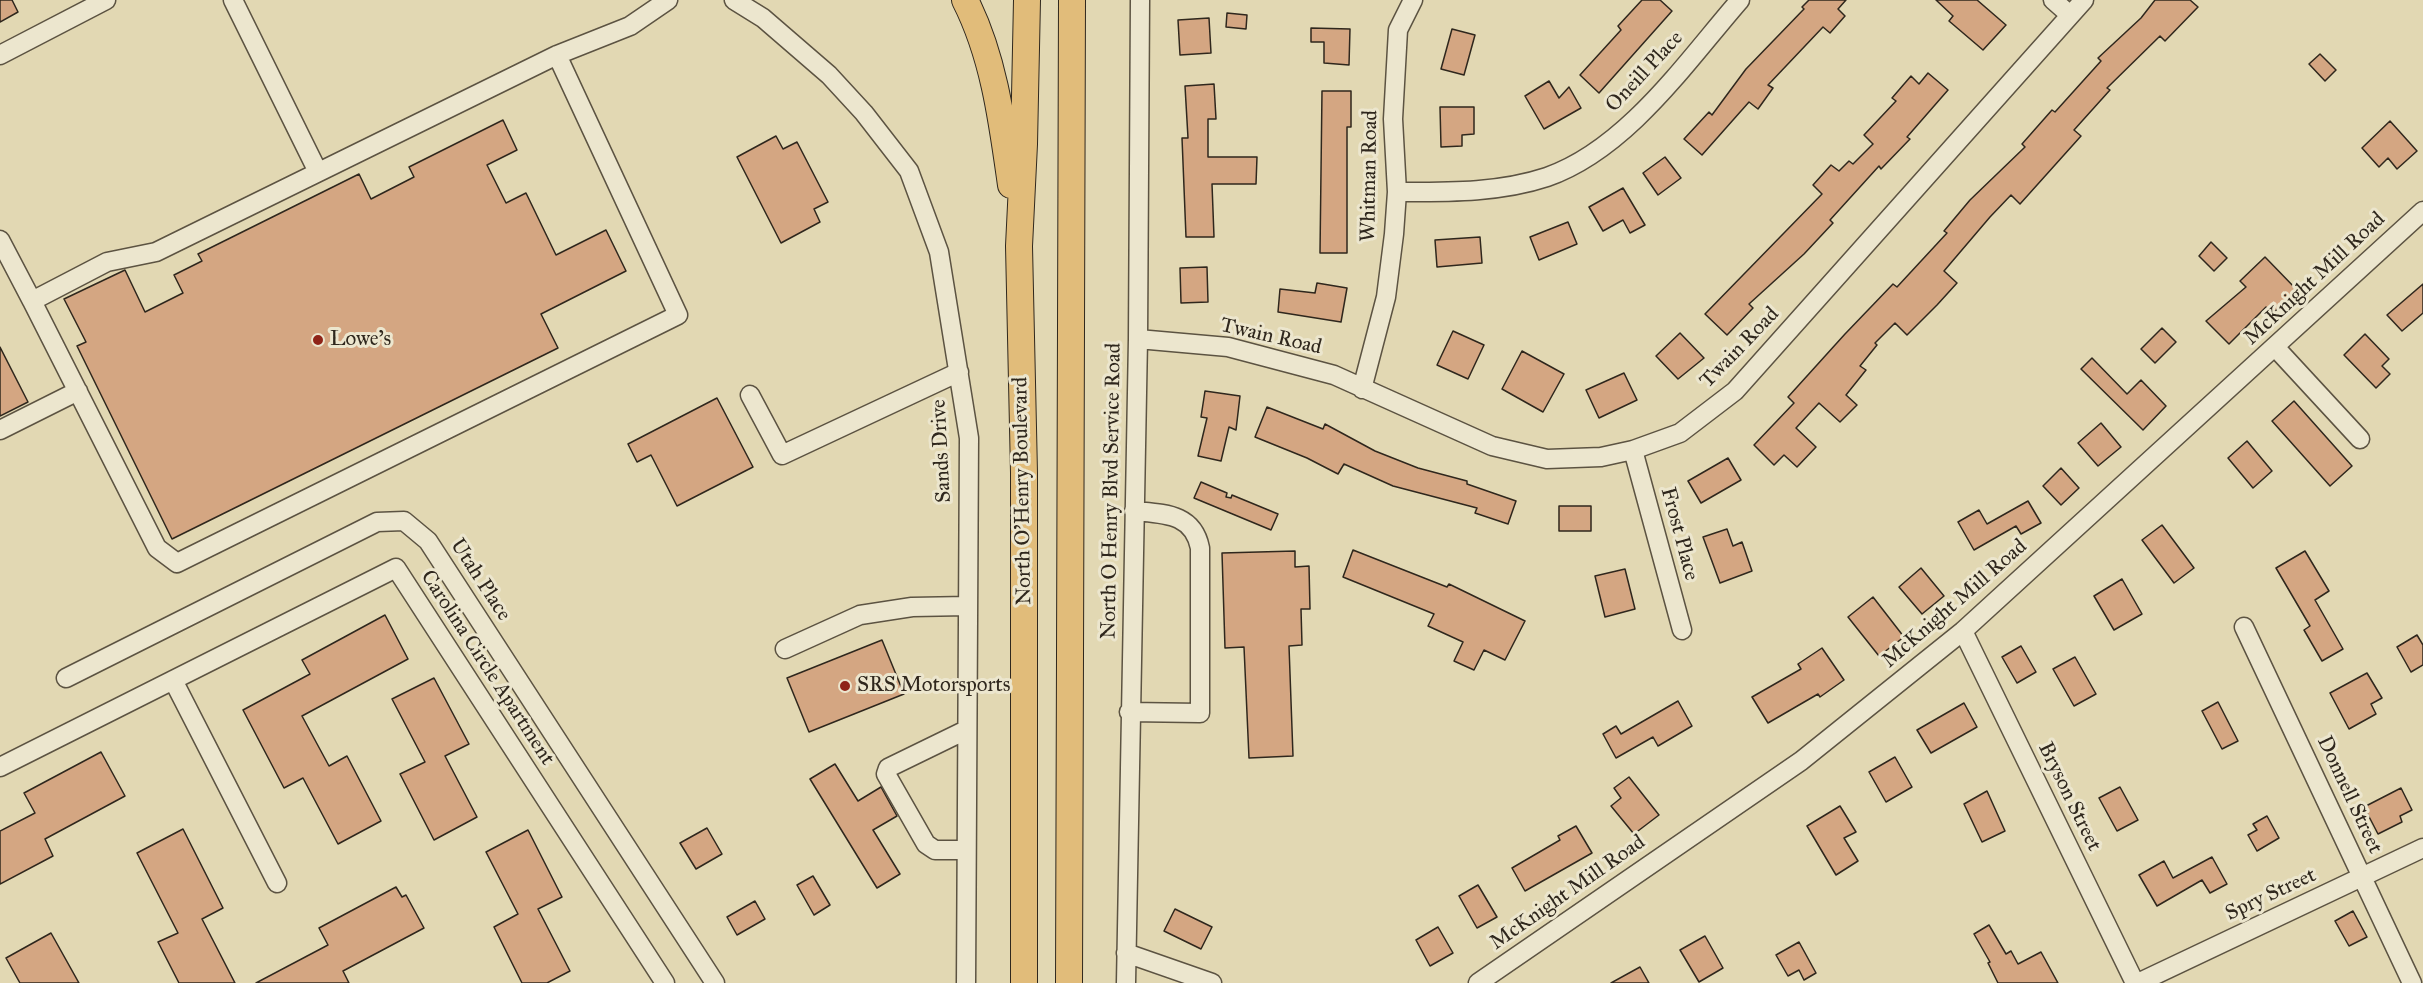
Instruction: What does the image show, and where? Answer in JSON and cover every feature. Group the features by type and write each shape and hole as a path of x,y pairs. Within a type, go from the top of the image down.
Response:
{"highway":[{"path":"964,0 987,52 1004,133 1018,246"},
{"name":"North O'Henry Boulevard","path":"1024,983 1024,473 1018,246 1024,144 1027,0"},
{"path":"1069,983 1072,0"}],"street":[{"path":"0,55 106,0"},
{"path":"233,0 318,172"},
{"path":"32,301 107,262 156,252 557,55 630,26 669,0"},
{"name":"Sands Drive","path":"734,0 763,18 829,75 864,113 909,171 939,252 969,438 966,983"},
{"name":"North O Henry Blvd Service Road","path":"1126,983 1129,712 1138,339 1140,0"},
{"name":"Whitman Road","path":"1362,389 1386,297 1397,192 1394,119 1398,30 1413,0"},
{"name":"Oneill Place","path":"1397,192 1496,189 1548,176 1594,153 1631,125 1740,0"},
{"path":"2053,0 2070,15"},
{"name":"Twain Road","path":"1138,339 1228,347 1334,375 1492,446 1547,459 1601,457 1633,450 1680,433 1735,391 2084,0"},
{"path":"0,240 157,549 177,563 678,315 557,55"},
{"name":"McKnight Mill Road","path":"1478,983 1801,761 1963,631 2423,211"},
{"path":"2275,347 2360,439"},
{"path":"750,395 782,455 959,372"},
{"path":"0,430 78,391"},
{"name":"Frost Place","path":"1633,450 1682,630"},
{"path":"1129,712 1200,713 1200,548 1197,533 1182,519 1134,511"},
{"name":"Utah Place","path":"66,678 377,522 404,521 428,541 715,983"},
{"name":"Carolina Circle Apartment","path":"0,767 396,568 665,983"},
{"path":"785,649 860,615 912,607 967,606"},
{"name":"Donnell Street","path":"2244,627 2412,983"},
{"name":"Bryson Street","path":"1963,631 2137,983"},
{"path":"173,680 277,883"},
{"path":"966,730 888,768 886,774 926,844 935,850 966,850"},
{"name":"Spry Street","path":"2137,983 2423,848"},
{"path":"1126,952 1212,983"}],"building":[{"path":"0,0 12,0 18,12 0,22"},
{"path":"1642,0 1660,0 1672,11 1599,93 1580,75 1621,30 1618,26"},
{"path":"1809,0 1846,0 1838,9 1845,16 1830,33 1823,27 1768,85 1773,88 1758,109 1749,102 1702,155 1684,139 1709,112 1712,115 1746,69 1804,9 1802,7"},
{"path":"1936,0 1977,0 2006,25 1983,50 1949,21 1953,16"},
{"path":"2155,0 2190,0 2198,7 2165,41 2160,36 2107,88 2110,90 2074,130 2081,136 2020,204 2011,195 1990,217 1944,271 1957,283 1937,305 1907,335 1895,323 1875,343 1877,345 1860,366 1866,370 1846,395 1857,405 1840,422 1819,403 1796,428 1816,447 1797,467 1784,455 1774,465 1754,445 1794,403 1788,397 1893,284 1897,287 1947,233 1944,231 1970,200 2025,147 2022,144 2052,110 2055,112 2101,61 2098,58 2141,18"},
{"path":"1227,13 1247,15 1246,29 1226,27"},
{"path":"1209,18 1211,53 1180,55 1178,20"},
{"path":"1311,28 1350,29 1349,65 1324,63 1324,42 1311,42"},
{"path":"1452,29 1475,35 1464,75 1441,69"},
{"path":"2320,54 2336,70 2325,81 2309,64"},
{"path":"1928,73 1948,90 1907,137 1910,139 1881,169 1879,166 1830,220 1833,223 1804,254 1749,304 1753,308 1727,335 1705,314 1822,194 1813,185 1831,165 1839,171 1849,161 1853,164 1873,144 1864,135 1896,101 1892,98 1911,76 1919,84"},
{"path":"1549,81 1559,98 1569,87 1581,108 1544,129 1525,96"},
{"path":"1214,84 1216,119 1208,119 1208,157 1257,157 1256,184 1212,184 1214,237 1186,237 1182,138 1188,138 1185,86"},
{"path":"1322,91 1351,91 1351,127 1347,127 1347,253 1320,253"},
{"path":"1440,107 1474,107 1474,134 1462,135 1462,146 1441,147"},
{"path":"503,120 517,150 487,165 506,203 526,193 556,255 606,230 626,271 541,314 558,348 172,539 77,346 86,342 64,299 125,270 145,312 183,293 174,275 202,261 198,254 359,174 371,199 414,177 409,167"},
{"path":"2390,121 2417,151 2397,169 2388,158 2379,167 2362,148"},
{"path":"776,136 783,149 797,142 828,202 814,209 820,222 781,243 737,157"},
{"path":"1665,157 1681,178 1658,195 1643,173"},
{"path":"1623,188 1645,225 1630,233 1623,220 1603,231 1589,207"},
{"path":"1568,222 1577,244 1539,260 1530,237"},
{"path":"1480,237 1482,263 1437,267 1435,240"},
{"path":"2211,242 2227,258 2214,271 2199,256"},
{"path":"2265,257 2297,290 2272,314 2266,307 2229,344 2206,321 2246,287 2240,281"},
{"path":"1207,267 1208,302 1181,303 1180,268"},
{"path":"1317,283 1347,288 1341,322 1278,312 1280,289 1315,293"},
{"path":"2423,284 2423,313 2402,331 2387,315"},
{"path":"2162,328 2176,342 2155,363 2141,349"},
{"path":"1453,331 1484,345 1468,379 1437,365"},
{"path":"1680,333 1704,358 1678,379 1656,356"},
{"path":"2365,334 2389,359 2382,366 2390,374 2376,388 2344,355"},
{"path":"0,347 28,402 0,416"},
{"path":"1522,351 1564,374 1543,412 1502,389"},
{"path":"2092,358 2127,394 2141,380 2166,406 2143,430 2081,369"},
{"path":"1624,373 1637,400 1599,418 1586,390"},
{"path":"1205,391 1240,396 1236,430 1229,427 1221,461 1198,456 1207,418 1201,417"},
{"path":"717,398 753,467 677,506 651,455 637,462 628,444"},
{"path":"2294,401 2352,466 2330,486 2272,421"},
{"path":"1267,407 1323,429 1325,424 1375,451 1418,468 1467,481 1467,484 1516,501 1508,524 1475,513 1477,508 1393,486 1344,464 1338,474 1307,458 1255,437"},
{"path":"2101,423 2121,447 2098,466 2078,443"},
{"path":"2247,441 2272,471 2253,488 2228,458"},
{"path":"1728,458 1741,480 1701,503 1688,481"},
{"path":"2061,468 2079,488 2061,505 2043,486"},
{"path":"1201,482 1227,493 1226,497 1231,498 1232,495 1278,514 1271,530 1194,498"},
{"path":"2028,501 2041,523 2021,534 2016,526 1974,550 1958,522 1979,510 1987,524"},
{"path":"1559,506 1591,506 1591,531 1559,531"},
{"path":"2162,525 2194,568 2174,583 2142,540"},
{"path":"1727,529 1733,546 1742,542 1752,571 1720,583 1703,537"},
{"path":"1353,550 1447,587 1449,584 1525,621 1505,660 1484,650 1474,670 1454,661 1463,642 1428,626 1434,614 1343,577"},
{"path":"1295,551 1295,567 1309,566 1310,609 1301,609 1302,645 1289,646 1293,756 1249,758 1244,647 1225,648 1222,553"},
{"path":"2305,551 2329,591 2315,600 2343,649 2322,661 2304,630 2310,626 2276,568"},
{"path":"1921,568 1944,596 1922,614 1899,587"},
{"path":"1625,569 1635,609 1605,617 1595,576"},
{"path":"2122,579 2142,614 2114,630 2094,596"},
{"path":"1873,597 1904,637 1879,656 1848,617"},
{"path":"385,615 408,659 302,716 329,766 347,756 381,821 338,844 303,778 284,788 243,710 310,674 302,660"},
{"path":"2417,635 2423,645 2423,665 2411,672 2397,647"},
{"name":"SRS Motorsports","path":"882,640 904,694 809,732 787,678"},
{"path":"2021,646 2036,672 2017,683 2002,657"},
{"path":"1822,648 1844,680 1820,697 1818,694 1768,723 1752,697 1801,669 1798,664"},
{"path":"2075,657 2096,694 2074,706 2053,669"},
{"path":"2367,673 2382,698 2371,704 2376,714 2349,729 2330,693"},
{"path":"434,678 469,744 445,756 477,817 434,840 400,774 425,762 392,699"},
{"path":"1678,701 1692,726 1658,746 1653,737 1616,758 1603,734 1616,726 1621,734"},
{"path":"2218,702 2238,741 2222,749 2202,711"},
{"path":"1964,703 1977,727 1931,753 1917,730"},
{"path":"101,752 125,796 45,839 53,856 0,884 0,831 35,813 24,793"},
{"path":"1895,757 1912,787 1886,802 1869,772"},
{"path":"835,764 858,801 881,787 897,816 873,830 900,874 877,888 810,779"},
{"path":"1629,777 1659,815 1634,834 1611,806 1621,798 1614,788"},
{"path":"2120,787 2138,820 2117,831 2099,798"},
{"path":"2401,788 2412,810 2400,816 2402,822 2378,834 2364,807"},
{"path":"1987,791 2005,831 1982,842 1964,804"},
{"path":"1840,806 1856,832 1844,838 1858,861 1836,875 1807,826"},
{"path":"2267,816 2279,838 2257,851 2248,835 2257,830 2253,824"},
{"path":"1576,826 1592,853 1525,891 1512,868 1560,840 1558,836"},
{"path":"707,828 722,854 696,869 680,843"},
{"path":"183,829 223,908 202,919 235,983 179,983 158,942 178,933 137,853"},
{"path":"528,830 562,897 538,909 570,971 547,983 522,983 494,927 518,914 486,852"},
{"path":"2212,857 2227,884 2210,893 2202,880 2157,906 2139,875 2164,861 2173,878"},
{"path":"813,876 830,905 814,915 797,885"},
{"path":"1478,885 1497,917 1477,928 1459,896"},
{"path":"396,887 402,897 406,895 424,928 343,971 349,983 256,983 328,945 319,928"},
{"path":"755,901 765,919 737,935 727,917"},
{"path":"1175,909 1212,927 1201,949 1164,931"},
{"path":"2353,911 2367,937 2349,946 2335,921"},
{"path":"1989,925 2006,954 2011,951 2018,964 2041,952 2058,983 1998,983 1988,963 1990,962 1974,934"},
{"path":"1438,927 1453,953 1430,966 1416,940"},
{"path":"51,933 79,983 20,983 6,958"},
{"path":"1705,936 1723,968 1699,982 1680,950"},
{"path":"1799,942 1816,973 1804,980 1799,970 1788,976 1776,955"},
{"path":"1640,967 1649,983 1611,983"}],"place":[{"name":"Lowe's","path":"318,340"},
{"name":"SRS Motorsports","path":"845,686"}]}
